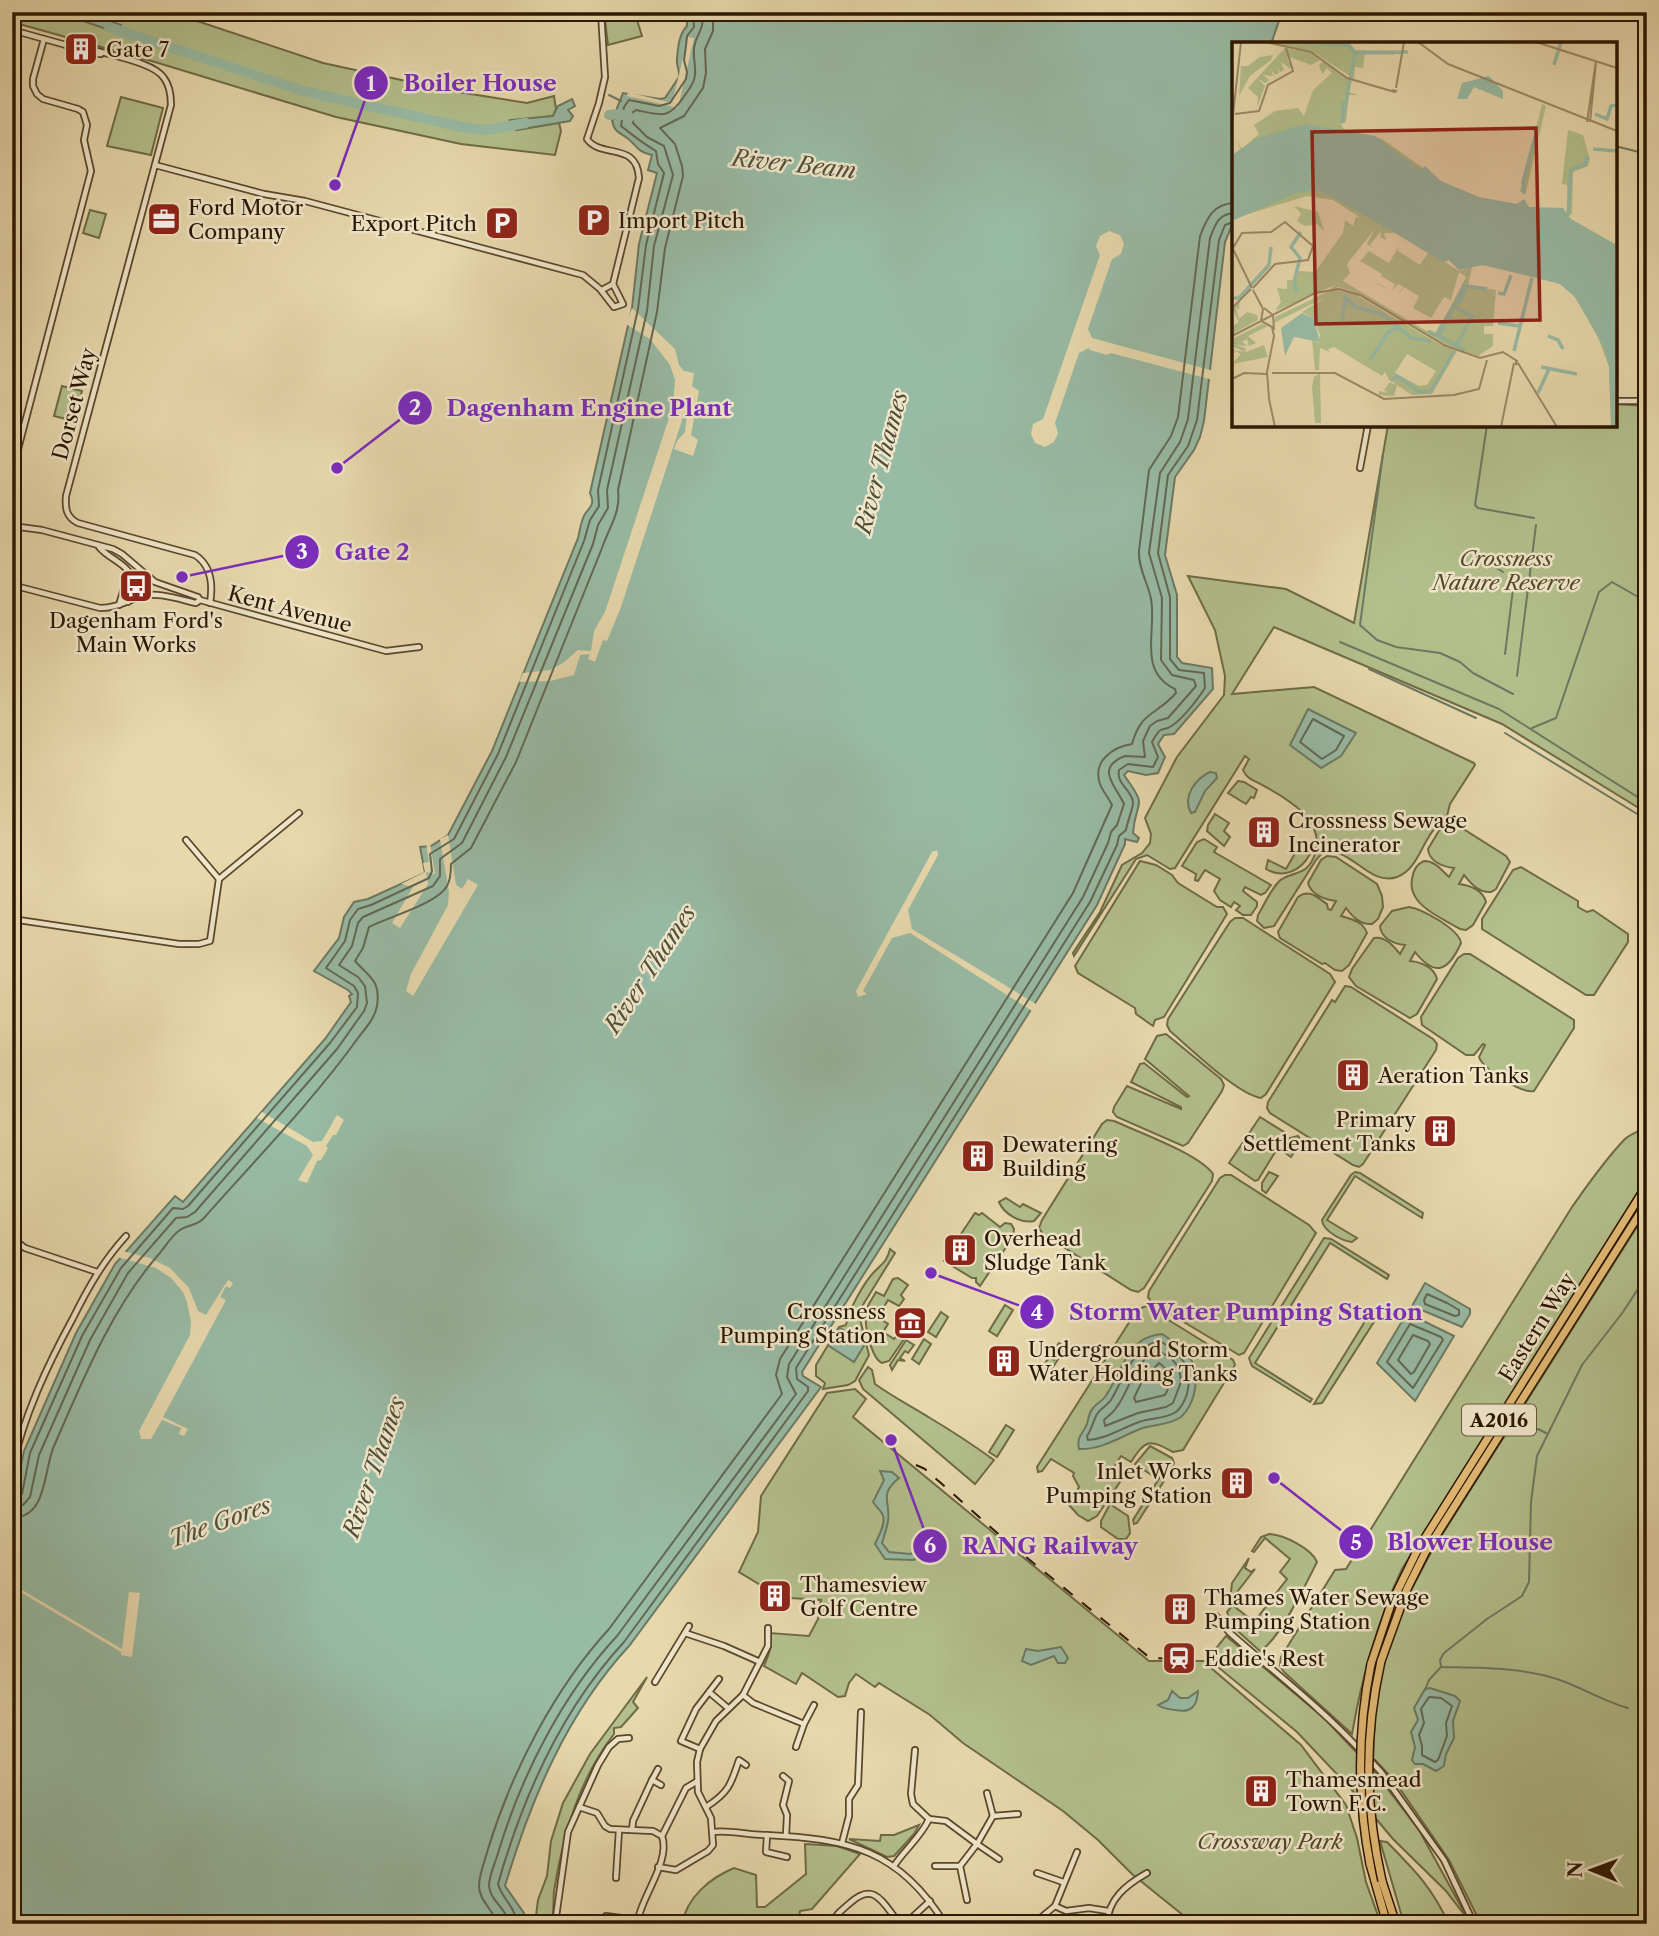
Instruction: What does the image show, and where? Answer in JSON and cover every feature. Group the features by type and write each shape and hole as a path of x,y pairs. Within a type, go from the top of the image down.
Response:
{"main road":[{"name":"Eastern Way","path":"1387,1924 1363,1831 1359,1781 1361,1728 1371,1664 1391,1604 1418,1549 1647,1185"},
{"name":"Eastern Way","path":"1396,1924 1382,1881 1369,1806 1368,1752 1374,1693 1381,1661 1407,1589 1425,1553 1647,1202"}],"street":[{"path":"155,164 583,275 601,290 614,307 623,304 613,284 639,178 638,168 627,155 591,144 587,139 605,77 601,12"},
{"name":"Dorset Way","path":"12,30 66,45 81,53 103,54 144,65 163,75 170,93 167,119 65,508 70,518 78,523 195,555 207,565 210,576 210,603"},
{"path":"12,472 91,172 85,140 86,116 78,108 39,97 33,86 44,38"},
{"path":"601,290 613,284"},
{"path":"1617,401 1647,401"},
{"path":"1360,468 1368,427"},
{"path":"12,526 42,530 95,545 105,555 120,563 134,579 128,602"},
{"name":"Kent Avenue","path":"95,545 122,554 155,582 200,600 386,651 419,647"},
{"path":"119,606 129,572"},
{"path":"139,597 145,579 143,573"},
{"path":"12,585 100,608 119,606 139,597 155,595 196,603 200,600"},
{"path":"12,919 169,942 199,944 210,941 219,879 299,813"},
{"path":"186,840 219,879"},
{"path":"12,1469 44,1372 97,1272 126,1236"},
{"path":"12,1238 25,1248 97,1272"},
{"path":"655,1682 689,1626"},
{"path":"658,1867 676,1870 708,1851 713,1845 711,1818 696,1782 700,1749 716,1721 743,1695 768,1646 768,1628"},
{"path":"1228,1630 1299,1690 1381,1772 1444,1860 1475,1924"},
{"path":"685,1633 760,1662"},
{"path":"700,1749 681,1741 696,1709 719,1679"},
{"path":"709,1692 728,1709"},
{"path":"743,1695 753,1703 804,1724"},
{"path":"796,1746 814,1704"},
{"path":"842,1843 849,1816 849,1799 858,1785 861,1712"},
{"path":"571,1924 556,1922 566,1839 609,1747 618,1739 629,1738"},
{"path":"915,1750 911,1794 913,1804 929,1819 946,1821 999,1859"},
{"path":"706,1807 722,1797 730,1787 739,1760 746,1765"},
{"path":"632,1830 658,1769"},
{"path":"783,1776 789,1781 783,1805 787,1815 786,1836"},
{"path":"652,1780 661,1784"},
{"path":"606,1916 637,1922 658,1867 664,1845 662,1836 687,1788 696,1782"},
{"path":"967,1900 960,1866 993,1816 987,1793"},
{"path":"579,1807 597,1813 608,1828 653,1831 662,1836"},
{"path":"993,1816 1018,1814"},
{"path":"894,1866 923,1831 929,1819"},
{"path":"615,1878 619,1830"},
{"path":"713,1832 729,1830 744,1834 811,1837 868,1851 894,1866 930,1901 945,1924"},
{"path":"767,1835 766,1852 787,1857"},
{"path":"1000,1923 1038,1920 1055,1906 1077,1853"},
{"path":"935,1866 960,1866"},
{"path":"1037,1873 1063,1882"},
{"path":"1107,1924 1108,1912 1121,1890 1146,1873"},
{"path":"831,1924 834,1917 860,1894 867,1892 876,1895 900,1924"},
{"path":"905,1924 930,1901"},
{"path":"1055,1906 1066,1911 1089,1908 1108,1912"}],"green space":[{"path":"12,12 170,12 323,63 452,91 527,103 554,96 556,109 553,116 510,121 517,130 559,123 561,131 555,155 461,144 336,117 12,22"},
{"path":"604,12 644,12 637,20 642,36 608,45"},
{"path":"121,97 163,108 151,155 107,146"},
{"path":"90,210 106,214 99,238 83,233"},
{"path":"62,386 82,391 74,421 54,416"},
{"name":"Crossness Nature Reserve","path":"1617,404 1647,406 1647,813 1502,724 1274,627 1232,694 1314,687 1474,763 1450,804 1446,820 1432,832 1412,866 1397,877 1377,876 1341,854 1322,853 1274,926 1264,928 1257,921 1258,915 1272,890 1282,879 1309,866 1317,842 1315,831 1303,813 1284,797 1247,776 1243,770 1249,759 1245,756 1175,868 1170,869 1147,855 1136,859 1074,956 1073,953 1100,912 1122,865 1142,853 1150,843 1151,834 1145,818 1177,757 1224,695 1225,676 1215,630 1188,576 1286,589 1354,623 1388,427 1617,427"},
{"path":"1238,781 1257,790 1254,798 1251,797 1246,804 1228,793"},
{"path":"1215,814 1229,823 1224,831 1230,837 1224,846 1207,831"},
{"path":"1450,824 1457,825 1506,856 1510,862 1496,889 1491,892 1478,889 1464,875 1459,884 1479,891 1486,902 1473,925 1466,930 1427,910 1412,888 1414,870 1424,861 1435,864 1449,877 1454,868 1434,860 1428,849 1440,829"},
{"path":"1204,839 1217,847 1214,852 1271,885 1261,895 1245,887 1243,891 1257,902 1251,915 1243,915 1236,910 1240,906 1234,902 1231,907 1220,900 1214,891 1220,879 1205,870 1198,881 1195,880 1196,874 1182,866 1197,842"},
{"path":"1298,848 1310,854 1297,869 1279,873 1266,869 1268,860 1286,869"},
{"path":"1327,856 1336,857 1377,884 1382,896 1383,907 1378,919 1372,924 1360,921 1346,908 1341,916 1359,923 1367,933 1349,965 1342,971 1322,964 1280,938 1278,932 1302,894 1313,895 1331,910 1336,901 1316,894 1308,883 1321,860"},
{"path":"1140,861 1156,865 1172,875 1178,883 1217,907 1223,907 1227,914 1164,1017 1155,1020 1153,1026 1136,1014 1135,1008 1078,973 1075,966"},
{"path":"1521,867 1578,901 1578,907 1587,912 1593,910 1628,934 1628,942 1594,995 1586,995 1482,929 1482,919 1513,870"},
{"path":"1409,907 1447,926 1461,943 1451,960 1441,968 1429,965 1415,952 1410,961 1426,966 1433,971 1437,979 1417,1014 1410,1018 1356,986 1349,977 1374,938 1386,940 1400,954 1405,945 1386,937 1380,926 1392,911"},
{"path":"1235,918 1243,918 1330,974 1335,982 1261,1098 1227,1080 1170,1031 1167,1025 1168,1019"},
{"path":"1470,954 1574,1020 1574,1028 1534,1091 1512,1085 1488,1068 1479,1057 1485,1045 1474,1055 1466,1055 1422,1025 1421,1017 1458,958"},
{"name":"Aeration Tanks","path":"1345,986 1351,987 1437,1044 1436,1050 1359,1167 1270,1113 1267,1108 1268,1102 1332,1000 1335,1002"},
{"path":"1166,1034 1221,1079 1224,1085 1188,1143 1183,1146 1117,1117 1113,1112 1127,1086 1181,1109 1131,1082 1140,1064 1144,1063 1189,1096 1145,1059 1157,1036"},
{"path":"1260,1117 1284,1132 1285,1136 1255,1181 1229,1163"},
{"path":"1107,1120 1182,1151 1206,1166 1213,1174 1212,1181 1144,1288 1138,1292 1043,1234 1039,1228"},
{"path":"1647,1124 1647,1178 1402,1569 1371,1650 1352,1734 1284,1672 1280,1666 1281,1657 1335,1570 1346,1569 1572,1207 1617,1148"},
{"path":"1298,1136 1301,1140 1291,1157 1284,1152 1290,1138"},
{"path":"1269,1172 1278,1176 1266,1193 1262,1190 1262,1183"},
{"path":"1355,1172 1423,1213 1422,1218 1355,1176 1327,1220 1357,1238 1352,1242 1334,1235 1322,1220"},
{"path":"1231,1175 1309,1225 1316,1233 1244,1353 1239,1355 1152,1303 1148,1297 1149,1291 1220,1178"},
{"path":"1006,1198 1020,1207 1023,1204 1041,1213 1034,1221 1019,1219 1001,1206 999,1202"},
{"path":"1647,1211 1647,1924 1492,1924 1494,1916 1481,1924 1449,1860 1393,1779 1373,1758 1375,1715 1387,1642 1433,1549"},
{"path":"975,1213 982,1213 1000,1227 1005,1223 1011,1224 1014,1229 1013,1237 980,1286 976,1278 944,1261 959,1238 972,1246 959,1237"},
{"path":"1324,1238 1331,1239 1389,1275 1387,1279 1330,1243 1255,1363 1312,1399 1310,1402 1252,1366 1249,1358"},
{"path":"890,1249 895,1253 861,1308 860,1319 869,1355 855,1381 848,1385 823,1389 825,1383 816,1376 816,1365 839,1327 846,1325 862,1289 888,1256"},
{"path":"898,1278 908,1285 901,1295 904,1299 899,1306 888,1300 878,1317 888,1324 883,1332 894,1339 898,1334 904,1339 889,1361 882,1363 875,1355 869,1340 866,1312 876,1292 884,1296 893,1279"},
{"path":"1005,1305 1013,1310 997,1336 989,1331"},
{"path":"1146,1306 1233,1360 1235,1365 1183,1450 1173,1452 1153,1443 1145,1445 1131,1462 1121,1456 1109,1475 1120,1482 1097,1516 1088,1521 1069,1505 1079,1487 1074,1473 1051,1459 1042,1471 1038,1472 1037,1467 1137,1310"},
{"path":"1372,1310 1379,1314 1322,1403 1314,1404"},
{"path":"941,1312 948,1317 936,1337 928,1332"},
{"path":"924,1339 931,1344 919,1364 912,1359"},
{"path":"906,1340 914,1345 900,1358 905,1361 898,1360 892,1370 890,1365"},
{"path":"1059,1343 1066,1347 1049,1373 1042,1368 1049,1357 1054,1360 1056,1357 1052,1353"},
{"path":"868,1367 872,1370 875,1384 994,1460 975,1484 863,1389 859,1380"},
{"name":"Crossway Park","path":"855,1389 866,1399 853,1417 1149,1661 1206,1661 1301,1745 1346,1805 1357,1838 1366,1882 1381,1924 1194,1924 1132,1874 1098,1840 1063,1811 963,1743 930,1715 879,1683 875,1687 856,1674 849,1683 845,1696 838,1697 802,1673 796,1684 764,1666 771,1646 770,1633 809,1636 818,1619 821,1600 790,1598 767,1589 739,1572 758,1532 761,1496 827,1393"},
{"path":"1006,1425 1014,1430 997,1457 989,1452"},
{"path":"1150,1446 1172,1458 1172,1469 1153,1476 1135,1464"},
{"path":"1160,1477 1163,1477 1164,1481 1134,1524 1133,1520"},
{"path":"1110,1504 1128,1516 1130,1533 1126,1539 1118,1539 1101,1527 1101,1521"},
{"path":"1269,1534 1296,1543 1317,1562 1283,1624 1260,1651 1233,1627 1227,1612 1232,1606 1235,1607 1254,1622 1287,1579 1280,1572 1290,1559 1265,1538 1254,1552 1252,1551 1261,1537"},
{"path":"1249,1558 1245,1568 1251,1572 1255,1569 1230,1601 1232,1583"},
{"path":"1226,1636 1323,1717 1374,1771 1419,1830 1469,1921 1446,1891 1393,1839 1351,1789 1297,1732 1213,1663 1210,1656"},
{"path":"647,1677 633,1702 638,1708 621,1727 614,1728 614,1734 591,1770 574,1808 554,1891 552,1924 535,1924 538,1900 547,1876 551,1841 563,1803 590,1754"},
{"path":"919,1825 894,1856 887,1857 849,1839 880,1841 881,1835 894,1835"},
{"path":"1380,1841 1387,1842 1422,1880 1449,1924 1404,1924"},
{"path":"805,1844 837,1846 860,1854 812,1909 800,1911 798,1924 682,1924 694,1897 716,1877 734,1868 756,1875 757,1907 765,1907 806,1874"}],"water":[{"path":"57,12 81,12 121,25 118,33"},
{"path":"684,12 1282,12 1272,42 1232,42 1232,225 1225,242 1204,421 1194,450 1175,477 1165,555 1177,595 1177,657 1182,663 1212,668 1213,689 1174,734 1164,735 1158,744 1165,757 1158,773 1146,775 1128,771 1124,775 1139,799 1133,833 1139,838 1137,842 1125,839 1097,905 802,1372 803,1376 821,1387 607,1672 569,1728 539,1789 505,1886 524,1913 523,1924 12,1924 12,1508 24,1451 76,1333 115,1264 175,1196 183,1202 325,1039 351,1002 349,996 352,994 348,990 314,971 339,938 344,917 354,902 368,899 425,873 420,847 431,846 448,835 492,751 578,538 584,516 592,505 590,493 632,308 639,244 657,173 648,170 652,155 639,150 617,131 612,120 616,118 623,93 665,98 679,77 678,45 687,26"},
{"path":"572,99 575,106 568,110 573,116 570,121 516,130 510,120 553,116 558,106"},
{"path":"1308,709 1356,733 1341,756 1321,768 1290,745"},
{"path":"1210,772 1216,773 1217,778 1205,791 1195,812 1191,813 1188,801 1191,789 1199,779"},
{"path":"1425,1283 1470,1309 1462,1327 1412,1306"},
{"path":"1407,1313 1454,1336 1415,1401 1377,1363"},
{"path":"840,1328 865,1344 854,1362 829,1346"},
{"path":"1162,1334 1179,1346 1194,1365 1194,1394 1185,1412 1171,1422 1140,1429 1103,1445 1079,1449 1079,1438 1090,1412 1105,1397 1130,1353 1144,1339"},
{"path":"880,1471 892,1472 899,1478 887,1494 888,1521 882,1543 889,1552 910,1554 918,1551 919,1555 914,1560 885,1559 875,1544 884,1519 873,1502 884,1480"},
{"path":"1061,1647 1068,1658 1065,1663 1058,1663 1054,1656 1031,1665 1022,1661 1026,1649 1038,1651"},
{"path":"1430,1688 1455,1696 1460,1701 1453,1721 1454,1738 1446,1754 1444,1766 1436,1771 1423,1764 1415,1764 1412,1760 1415,1747 1411,1732 1418,1720 1414,1708 1425,1689"},
{"path":"1172,1691 1180,1698 1188,1698 1198,1691 1195,1705 1189,1710 1181,1711 1158,1705 1168,1700"}],"pier":[{"path":"688,37 694,38 678,108 627,96 628,92 672,103"},
{"path":"1109,231 1120,235 1124,244 1121,254 1112,259 1088,329 1092,338 1214,371 1213,380 1111,353 1107,355 1089,348 1079,353 1055,423 1058,433 1054,442 1045,447 1035,443 1031,434 1033,424 1043,419 1100,255 1096,246 1100,236"},
{"path":"632,308 675,349 679,365 684,371 694,373 692,386 699,391 691,435 698,440 693,456 674,449 685,432 689,399 621,607 607,641 603,640 595,662 588,659 590,654 580,655 574,675 550,681 519,682 523,673 550,670 578,650 591,651 594,631 605,612 673,406 675,380 670,365 650,339 626,324"},
{"path":"448,835 456,885 462,889 468,879 478,885 413,996 406,991 411,974 448,905 449,892 440,839"},
{"path":"426,843 430,843 435,874 426,872 428,884 400,928 392,923 413,887 401,884 425,872 423,863 429,862"},
{"path":"937,850 938,855 908,910 912,929 1036,1004 1032,1011 910,933 892,938 863,991 867,994 858,997 856,991 932,852"},
{"path":"262,1112 313,1142 322,1141 337,1115 344,1120 326,1146 328,1148 321,1160 317,1161 307,1183 298,1180 313,1155 307,1146 257,1118"},
{"path":"122,1251 150,1258 170,1268 189,1288 198,1311 206,1315 228,1280 233,1283 230,1288 226,1286 220,1297 226,1300 163,1417 188,1429 184,1436 179,1434 181,1428 162,1420 151,1439 141,1439 139,1431 190,1335 191,1322 187,1302 183,1292 171,1278 156,1268 117,1257"},
{"path":"12,1584 122,1649 129,1592 140,1593 132,1657 121,1655 121,1652 12,1587"}],"waterway":[{"name":"River Beam","path":"109,27 303,91 467,128 486,130 526,123"},
{"path":"609,95 621,101"},
{"name":"River Beam","path":"609,115 630,117"},
{"path":"1617,146 1647,154"},
{"path":"1487,427 1475,505 1478,508 1534,518"},
{"path":"1383,454 1360,625 1377,640 1396,647 1440,653 1460,662 1473,673 1513,694"},
{"path":"1517,676 1536,525"},
{"path":"1470,550 1503,572"},
{"path":"1505,654 1514,581"},
{"path":"1532,728 1556,718 1599,592 1612,582 1647,602"},
{"path":"1340,642 1499,709 1647,803"},
{"path":"1369,669 1476,718"},
{"path":"1505,733 1647,820"},
{"path":"1425,1690 1429,1680 1441,1667 1440,1660 1444,1653 1522,1596 1529,1582 1531,1502 1537,1456 1582,1365 1623,1312 1647,1275"},
{"path":"1523,1430 1538,1429 1546,1433"},
{"path":"1441,1667 1500,1669 1543,1675 1628,1708"}],"railway":[{"path":"916,1465 925,1469 1004,1539 1150,1658 1204,1660"}],"place":[{"name":"Gate 7","path":"81,49"},
{"name":"Boiler House","path":"335,185"},
{"name":"Ford Motor Company","path":"164,219"},
{"name":"Import Pitch","path":"594,220"},
{"name":"Export Pitch","path":"502,223"},
{"name":"Dagenham Engine Plant","path":"337,468"},
{"name":"Gate 2","path":"182,577"},
{"name":"Dagenham Ford's Main Works","path":"136,586"},
{"name":"Crossness Sewage Incinerator","path":"1264,832"},
{"name":"Aeration Tanks","path":"1353,1075"},
{"name":"Primary Settlement Tanks","path":"1440,1131"},
{"name":"Dewatering Building","path":"978,1156"},
{"name":"Overhead Sludge Tank","path":"960,1250"},
{"name":"Storm Water Pumping Station","path":"931,1273"},
{"name":"Crossness Pumping Station","path":"910,1323"},
{"name":"Underground Storm Water Holding Tanks","path":"1004,1361"},
{"name":"RANG Railway","path":"891,1440"},
{"name":"Blower House","path":"1274,1478"},
{"name":"Inlet Works Pumping Station","path":"1237,1483"},
{"name":"Thamesview Golf Centre","path":"775,1596"},
{"name":"Thames Water Sewage Pumping Station","path":"1180,1609"},
{"name":"Eddie's Rest","path":"1179,1658"},
{"name":"Thamesmead Town F.C.","path":"1261,1791"}],"water label":[{"name":"River Thames","path":"881,462"},
{"name":"River Thames","path":"650,969"},
{"name":"River Thames","path":"374,1467"},
{"name":"The Gores","path":"220,1522"}]}
